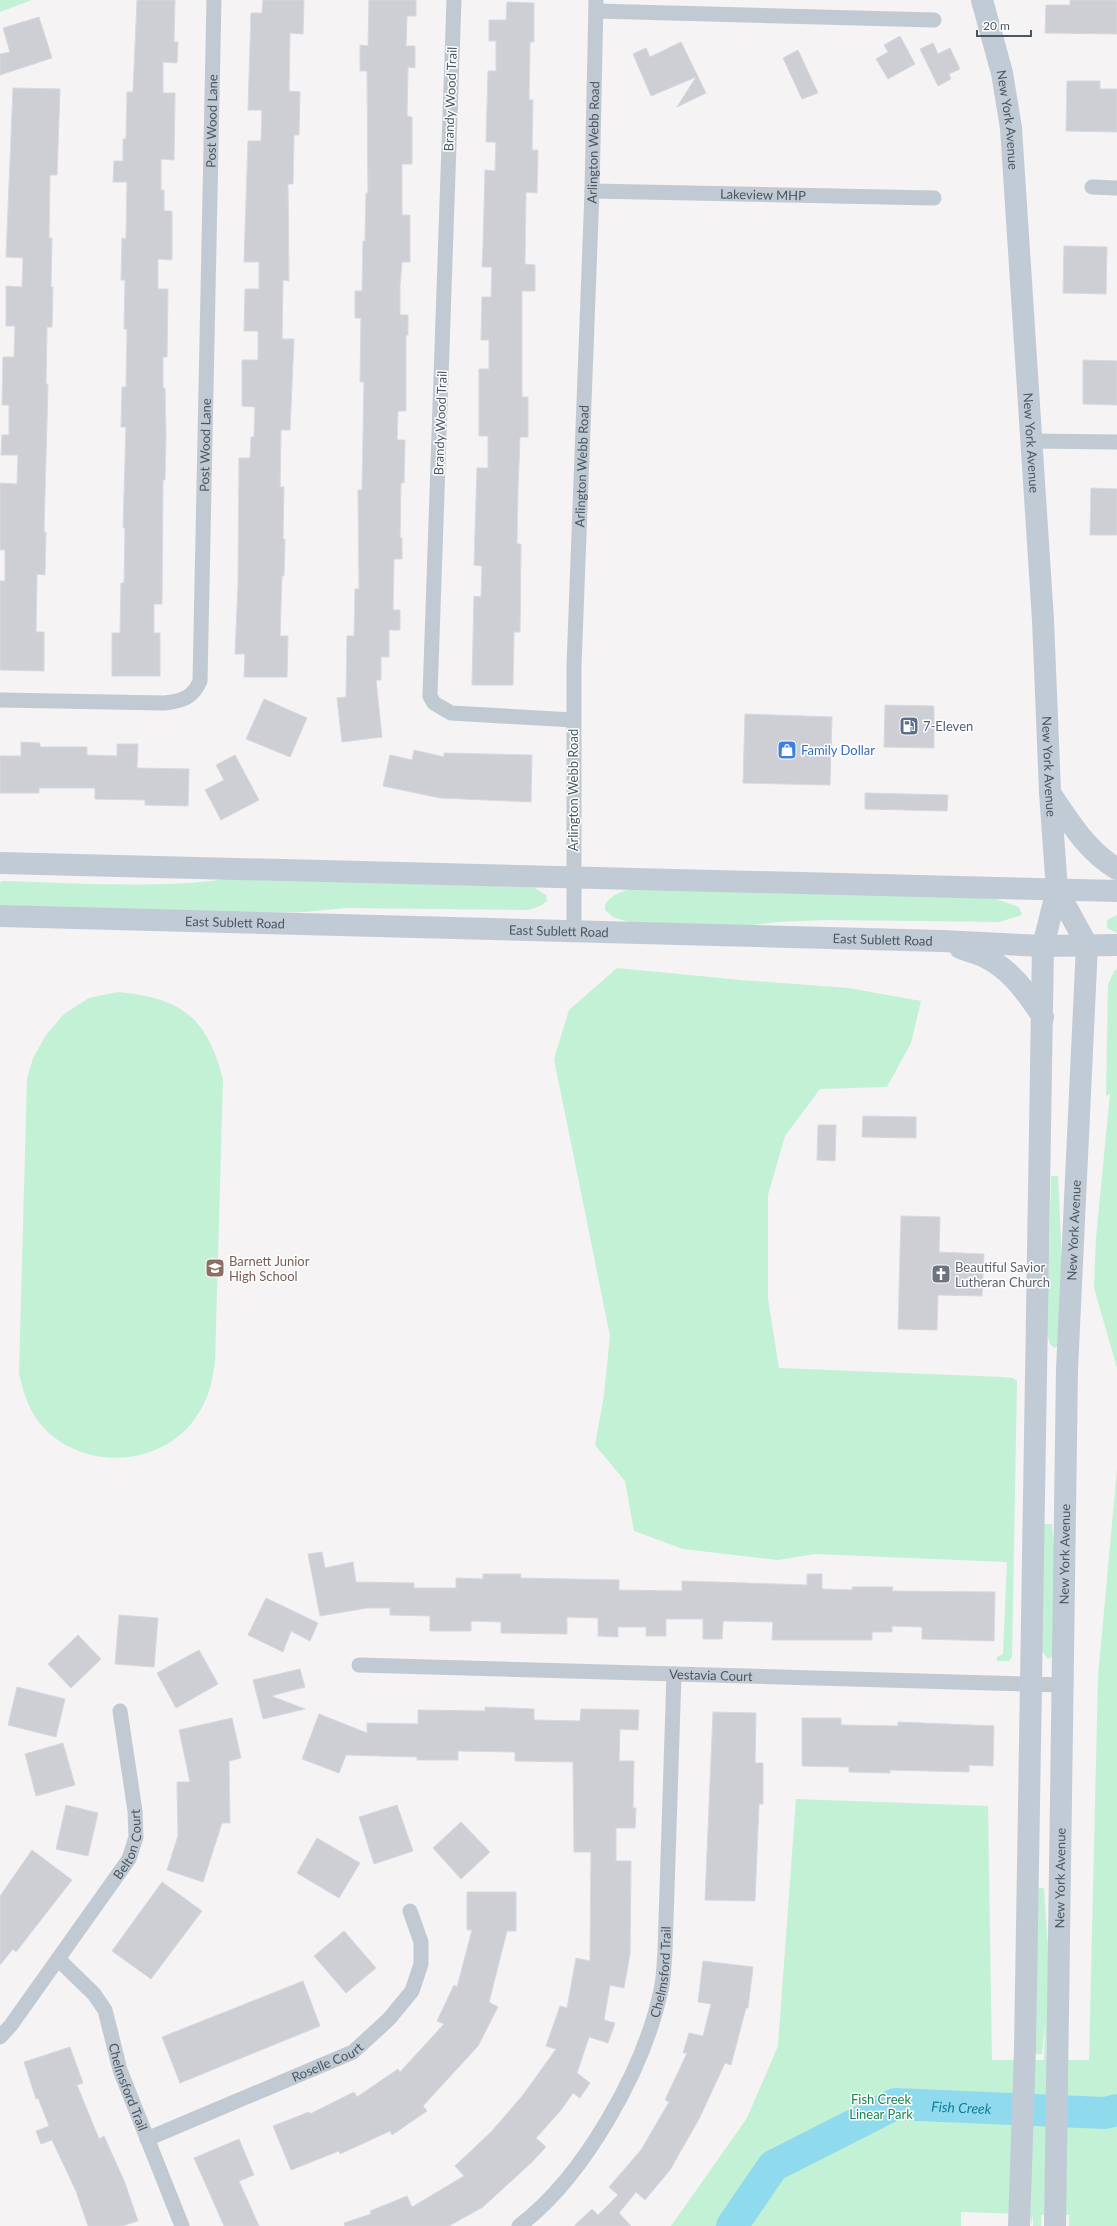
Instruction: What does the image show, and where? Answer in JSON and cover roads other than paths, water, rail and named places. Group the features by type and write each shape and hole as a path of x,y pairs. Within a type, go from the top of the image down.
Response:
{"main road":[{"name":"New York Avenue","path":"982,0 999,62 1011,124 1044,640 1050,792 1057,890 1043,946 1025,2049 1019,2220"},
{"path":"1050,792 1085,844 1100,858 1117,869"},
{"path":"0,863 1117,892"},
{"name":"New York Avenue","path":"1055,2220 1059,2041 1067,1369 1087,945 1057,890"},
{"name":"East Sublett Road","path":"0,916 942,941 1043,946 1117,945"},
{"path":"942,941 982,956 999,965 1016,979 1043,1017"},
{"path":"1037,1368 1067,1369"}],"street":[{"name":"Post Wood Lane","path":"0,700 164,703 188,698 195,691 200,681 214,0"},
{"name":"Brandy Wood Trail","path":"454,0 430,696 434,703 451,713 573,720"},
{"name":"Arlington Webb Road","path":"574,932 573,720 592,191 596,5"},
{"path":"596,5 934,20"},
{"path":"1092,187 1117,188"},
{"name":"Lakeview MHP","path":"592,191 934,198"},
{"path":"1031,441 1117,442"},
{"name":"Vestavia Court","path":"359,1665 1063,1686"},
{"name":"Chelmsford Trail","path":"519,2226 530,2218 570,2176 595,2143 628,2080 647,2038 662,1989 665,1951 674,1674"},
{"name":"Belton Court","path":"0,2038 12,2025 129,1859 136,1837 135,1811 120,1711"},
{"name":"Roselle Court","path":"146,2139 353,2052 389,2019 412,1991 421,1964 421,1942 410,1911"},
{"name":"Chelmsford Trail","path":"58,1958 94,1994 105,2010 120,2070 146,2139 182,2226"}],"waterway":[{"name":"Fish Creek","path":"732,2226 773,2166 895,2104 1105,2113 1117,2110"}],"place":[{"name":"7-Eleven","path":"909,726"},
{"name":"Family Dollar","path":"787,750"},
{"name":"Barnett Junior High School","path":"215,1268"},
{"name":"Beautiful Savior Lutheran Church","path":"941,1274"}],"park label":[{"name":"Fish Creek Linear Park","path":"881,2106"}]}
